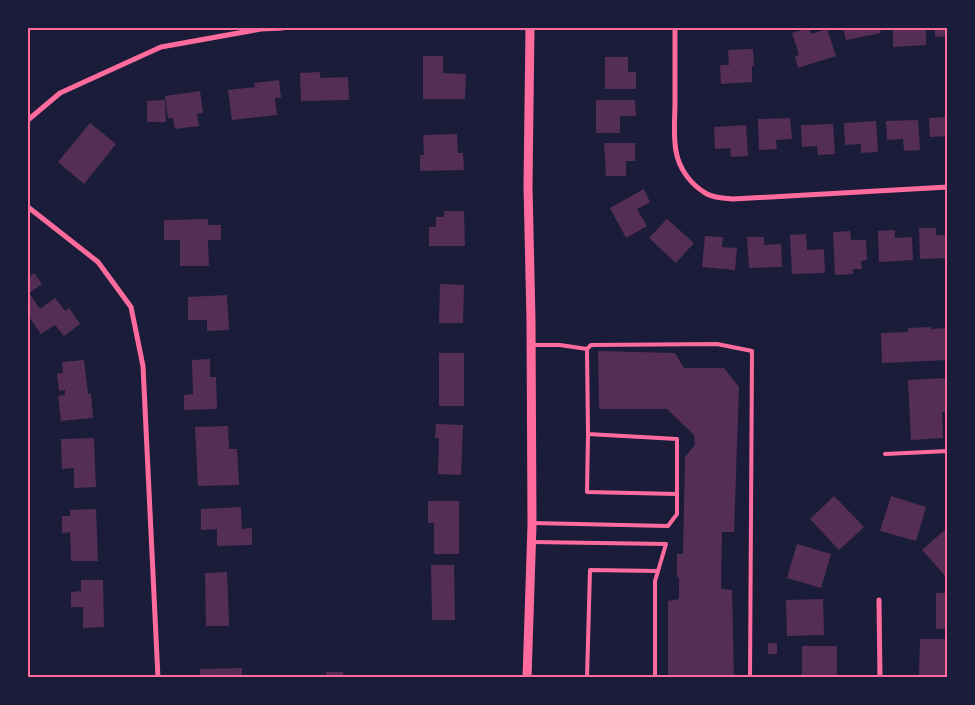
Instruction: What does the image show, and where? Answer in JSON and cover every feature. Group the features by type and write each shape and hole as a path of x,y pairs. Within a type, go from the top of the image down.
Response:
{"street":[{"path":"28,120 60,93 161,47 261,29 283,28"},
{"path":"527,678 532,523 528,186 530,28"},
{"path":"675,28 676,152 680,166 685,174 697,187 708,194 720,198 733,199 948,187"},
{"path":"28,207 98,262 131,306 143,366 158,678"},
{"path":"879,600 880,678"}],"lane":[{"path":"531,345 560,345 587,348 591,345 716,344 752,351 750,678"},
{"path":"587,348 587,492 677,494"},
{"path":"532,523 668,526 677,514 677,439 588,434"},
{"path":"885,454 948,451"},
{"path":"531,542 666,544 655,581 655,678"},
{"path":"587,678 590,570 658,571"}],"building":[{"path":"809,28 811,34 827,29 836,56 798,68 795,56 799,55 792,33"},
{"path":"843,28 880,28 881,33 846,40"},
{"path":"893,28 926,28 926,45 893,47"},
{"path":"935,28 948,28 948,36 935,37"},
{"path":"753,49 754,66 752,66 752,82 721,84 720,65 729,65 728,50"},
{"path":"423,56 443,56 443,73 466,74 465,99 423,99"},
{"path":"605,57 628,57 628,72 636,72 636,89 605,89"},
{"path":"320,72 320,78 348,77 349,100 301,101 300,73"},
{"path":"279,80 281,98 275,98 277,115 232,120 228,90 255,87 254,83"},
{"path":"200,91 203,113 197,114 199,126 175,129 173,118 168,118 165,96"},
{"path":"165,100 166,122 147,122 147,101"},
{"path":"596,100 635,100 636,116 620,116 620,133 596,133"},
{"path":"948,117 948,136 930,137 929,118"},
{"path":"790,118 792,139 776,140 777,149 759,150 758,119"},
{"path":"918,120 920,150 904,151 903,139 887,140 886,121"},
{"path":"876,121 878,152 861,153 861,144 845,145 844,123"},
{"path":"90,123 116,144 84,184 58,162"},
{"path":"833,124 835,154 818,155 817,146 802,147 801,125"},
{"path":"746,125 748,156 731,157 730,148 715,149 714,127"},
{"path":"457,134 458,153 463,153 464,170 420,171 420,155 424,155 423,135"},
{"path":"604,143 635,143 635,161 626,161 626,176 606,176"},
{"path":"644,189 650,202 637,209 647,226 626,238 610,208"},
{"path":"444,211 464,211 465,246 429,246 429,227 436,227 436,217 444,217"},
{"path":"208,219 208,225 221,225 221,240 208,240 209,266 180,266 180,240 164,240 164,220"},
{"path":"667,219 694,243 676,263 649,238"},
{"path":"919,228 936,228 936,235 948,235 948,258 920,259"},
{"path":"895,230 895,238 912,237 913,260 879,262 878,231"},
{"path":"850,231 851,240 866,240 867,260 861,261 862,269 853,269 853,274 835,275 833,232"},
{"path":"806,234 807,250 824,249 825,273 792,274 790,235"},
{"path":"705,236 723,237 722,247 737,248 735,270 702,267"},
{"path":"747,237 764,237 764,245 781,244 782,267 749,268"},
{"path":"34,273 42,284 29,293 40,309 55,298 65,311 69,308 80,324 64,336 55,325 41,334 28,315 28,278"},
{"path":"440,284 464,285 463,323 439,323"},
{"path":"227,295 229,330 207,331 207,320 188,320 188,297"},
{"path":"931,327 931,329 948,328 948,360 882,363 881,333 908,332 908,328"},
{"path":"598,351 675,353 684,368 724,368 739,387 734,532 722,532 721,589 732,590 734,678 668,678 668,601 679,599 677,554 683,554 685,457 695,445 694,435 667,409 599,409"},
{"path":"439,353 464,353 464,406 439,406"},
{"path":"210,359 210,377 216,377 217,409 184,410 184,395 193,394 192,360"},
{"path":"84,360 88,394 91,394 93,418 61,421 58,396 65,395 65,390 59,391 57,374 63,373 62,362"},
{"path":"948,378 948,412 942,412 943,438 911,440 908,380"},
{"path":"436,424 463,425 461,475 438,474 439,438 435,438"},
{"path":"228,426 229,449 237,449 239,485 198,486 195,427"},
{"path":"94,438 96,487 74,488 74,468 62,469 61,439"},
{"path":"834,496 864,527 839,550 810,519"},
{"path":"891,496 926,507 916,541 880,531"},
{"path":"428,501 459,501 459,554 434,554 434,523 428,523"},
{"path":"241,507 242,529 252,528 252,545 217,546 217,529 201,530 201,509"},
{"path":"96,509 98,561 71,561 70,532 62,533 62,516 70,516 70,510"},
{"path":"948,527 948,579 922,550"},
{"path":"797,544 831,554 821,588 787,578"},
{"path":"431,565 454,565 455,620 432,620"},
{"path":"227,572 229,626 206,626 205,573"},
{"path":"81,580 103,580 104,627 83,628 83,607 71,607 71,592 81,591"},
{"path":"936,593 948,593 948,629 936,629"},
{"path":"823,599 824,635 787,636 786,600"},
{"path":"920,639 948,639 948,675 919,675"},
{"path":"768,643 777,643 777,654 768,654"},
{"path":"802,646 837,646 837,678 802,678"},
{"path":"242,668 242,678 200,678 200,669"},
{"path":"326,672 343,672 343,678 326,678"}]}
